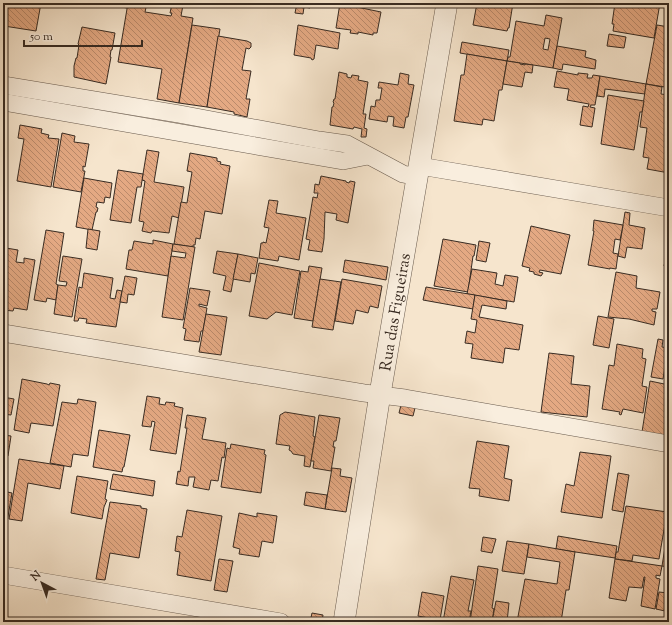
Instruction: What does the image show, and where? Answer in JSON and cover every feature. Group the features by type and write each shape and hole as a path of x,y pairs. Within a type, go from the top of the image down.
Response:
{"street":[{"name":"Rua das Figueiras","path":"344,622 380,394 447,3"},
{"path":"3,85 347,144 403,174 419,171 669,208"},
{"path":"3,102 344,162 368,156"},
{"path":"205,137 209,120"},
{"path":"3,333 364,393 380,394 669,444"},
{"path":"3,575 281,622"}],"building":[{"path":"3,3 41,3 36,31 4,26 3,33"},
{"path":"99,3 128,3 127,8"},
{"path":"128,3 147,3 145,12 171,16 172,13 170,13 172,4 183,5 181,16 193,18 179,103 157,99 162,69 118,62"},
{"path":"167,3 193,3 192,7"},
{"path":"297,3 311,3 310,8 304,7 303,14 295,13"},
{"path":"340,3 353,3 352,6 381,12 377,33 373,33 373,35 358,32 358,34 350,33 351,30 336,28"},
{"path":"477,3 513,3 509,28 507,31 473,25"},
{"path":"615,3 660,3 654,38 613,31 614,24 612,24"},
{"path":"546,15 562,18 553,68 507,61 508,57 510,57 516,21 544,26","holes":["545,38 550,39 548,50 543,49"]},
{"path":"192,25 220,29 207,107 179,103"},
{"path":"298,25 340,33 338,49 316,45 314,59 312,60 311,58 294,55"},
{"path":"657,25 669,27 669,64 665,87 646,84"},
{"path":"82,27 115,33 106,84 74,77 74,66 77,58 78,44"},
{"path":"609,34 626,37 624,48 607,46"},
{"path":"218,36 251,43 251,47 249,49 246,48 242,70 251,71 246,99 250,99 247,117 234,114 234,112 207,107"},
{"path":"462,42 509,50 507,61 460,53"},
{"path":"557,46 586,51 585,57 596,60 595,69 563,64 562,70 553,68"},
{"path":"467,54 507,61 502,90 499,90 494,121 483,119 482,125 454,121 461,75 464,75"},
{"path":"507,61 525,65 533,65 532,73 525,72 522,87 503,84"},
{"path":"557,71 578,75 578,73 588,74 587,78 592,78 593,75 600,76 595,105 591,105 590,107 595,108 592,127 580,125 583,106 588,107 589,104 567,100 569,89 554,87"},
{"path":"339,72 347,74 347,77 351,78 352,75 359,76 358,80 368,82 363,114 366,114 364,128 367,129 366,137 361,137 362,129 330,125"},
{"path":"400,73 409,75 408,84 414,85 408,117 406,117 404,128 393,126 394,117 388,116 387,122 369,119 371,106 375,107 376,100 380,100 382,88 378,88 379,82 398,85"},
{"path":"600,76 646,84 645,94 605,89 604,97 597,96"},
{"path":"646,84 662,87 661,94 669,95 665,120 669,121 669,173 647,169 649,158 643,157 647,128 640,127"},
{"path":"608,95 644,101 642,112 640,112 634,150 601,144"},
{"path":"20,125 42,129 41,133 49,135 48,138 59,139 51,187 17,181 24,139 18,138"},
{"path":"62,133 75,136 74,142 89,144 85,167 83,166 83,171 85,171 81,192 53,187"},
{"path":"147,150 159,152 154,182 184,187 179,218 172,216 169,233 152,231 151,233 142,231 144,222 139,221 145,181 142,180"},
{"path":"190,153 217,158 217,161 221,162 220,164 230,166 222,214 205,211 200,239 196,238 195,245 193,245 193,247 174,244 181,202 187,203 192,172 187,171"},
{"path":"118,170 143,174 141,187 137,187 131,223 110,220"},
{"path":"321,176 346,181 349,183 350,181 355,182 348,223 336,220 337,214 325,212 322,252 308,250 310,240 306,239 313,197 317,198 318,193 314,193 315,184 319,185"},
{"path":"84,178 112,183 110,198 105,197 104,203 97,202 96,207 98,208 92,230 76,227"},
{"path":"269,200 278,201 276,213 306,218 299,260 279,256 278,261 259,258 261,243 266,243 269,228 264,227"},
{"path":"625,212 630,213 629,225 645,228 642,249 627,247 625,258 618,256"},
{"path":"3,215 6,216 3,233"},
{"path":"594,220 623,225 620,240 615,239 613,253 618,254 616,269 588,265 594,231"},
{"path":"531,226 570,235 561,274 540,270 539,272 543,273 541,276 529,271 530,268 522,266"},
{"path":"88,229 100,231 97,250 86,248"},
{"path":"46,230 64,233 56,284 58,285 56,300 47,298 46,302 34,300"},
{"path":"443,239 476,245 468,292 434,286"},
{"path":"153,240 173,244 168,276 126,269 129,250 132,250 134,241 153,244"},
{"path":"479,241 490,243 486,262 476,260"},
{"path":"173,244 195,247 183,320 162,317 171,256 185,258 186,253 172,251"},
{"path":"6,248 18,250 16,262 24,263 24,258 35,260 27,310 14,308 13,311 3,310 3,267"},
{"path":"217,251 238,254 231,292 223,290 226,276 213,273"},
{"path":"667,251 669,252 669,267 664,266"},
{"path":"238,254 258,258 255,274 251,273 250,282 233,279"},
{"path":"63,256 82,259 72,317 54,314 58,285 66,286 67,282 59,281"},
{"path":"345,260 388,267 386,280 343,272"},
{"path":"259,263 300,271 292,315 276,312 267,319 249,316"},
{"path":"309,266 322,268 313,321 294,318 301,271 308,272"},
{"path":"472,269 497,273 495,284 503,286 505,275 518,277 514,302 467,294"},
{"path":"616,272 637,276 636,288 660,292 657,309 652,309 652,311 656,312 654,325 629,319 608,317"},
{"path":"84,273 113,278 110,298 115,299 117,290 122,291 116,327 86,323 87,319 79,318 78,321 74,321 79,287 82,288"},
{"path":"125,276 137,278 134,295 128,294 127,303 120,302"},
{"path":"669,278 669,300 665,299"},
{"path":"320,279 341,282 333,330 312,327"},
{"path":"342,279 382,286 378,308 370,306 368,313 356,310 353,324 335,321"},
{"path":"426,287 475,295 473,309 423,300"},
{"path":"190,288 210,291 207,306 199,304 199,306 207,308 203,331 201,331 199,342 184,340 186,329 183,328"},
{"path":"475,295 507,301 506,309 482,305 479,317 523,325 519,350 505,348 503,363 471,358 473,344 465,343 467,331 475,333 477,320 471,319"},
{"path":"206,314 227,317 221,355 199,352"},
{"path":"598,316 614,319 609,348 593,345"},
{"path":"658,339 663,340 662,347 668,348 663,379 651,377"},
{"path":"617,344 643,349 642,358 646,359 642,386 647,387 643,413 623,409 621,415 619,414 620,412 602,409 609,365 614,366"},
{"path":"549,353 574,356 571,384 590,386 587,417 541,412"},
{"path":"22,379 49,385 50,383 60,385 53,426 31,423 29,433 14,430"},
{"path":"650,381 669,385 669,437 642,432"},
{"path":"147,396 160,398 159,404 165,405 166,402 175,403 174,406 183,408 176,454 150,450 155,422 152,421 151,427 142,426"},
{"path":"3,397 14,399 11,415 3,414"},
{"path":"78,399 96,402 88,456 73,454 71,467 50,463 62,402 77,404"},
{"path":"401,405 415,408 413,416 399,413"},
{"path":"285,412 315,417 313,436 315,437 310,467 304,466 305,456 293,454 289,450 290,446 276,444 280,415"},
{"path":"187,415 206,418 202,439 226,443 218,481 211,480 209,490 193,487 195,477 189,477 188,486 176,484 178,471 180,472 187,428 185,428"},
{"path":"319,415 340,418 336,441 334,441 333,447 335,447 331,471 313,468 314,461 311,461"},
{"path":"99,430 130,435 122,472 93,467"},
{"path":"4,435 11,436 8,456 3,455"},
{"path":"477,441 509,446 504,478 512,480 509,501 479,496 480,489 469,488"},
{"path":"231,444 265,450 264,454 266,455 261,493 221,487 227,448 230,449"},
{"path":"580,452 611,456 602,518 561,512 566,484 574,486"},
{"path":"19,459 64,466 60,489 28,483 22,521 9,519"},
{"path":"332,468 341,469 340,476 352,478 346,512 325,509"},
{"path":"618,473 629,475 623,512 612,510"},
{"path":"113,474 155,481 153,496 110,489"},
{"path":"77,476 108,481 105,499 107,500 102,519 71,513"},
{"path":"3,491 12,493 3,546"},
{"path":"306,492 327,495 325,509 304,505"},
{"path":"110,502 141,506 141,508 147,509 139,558 110,553 105,580 96,579"},
{"path":"626,506 667,512 659,559 633,555 632,561 615,559 616,552 618,552"},
{"path":"187,510 222,516 211,581 177,575 180,552 175,551 177,536 182,537"},
{"path":"239,513 257,517 257,513 277,516 273,543 262,541 259,557 239,554 240,549 233,547"},
{"path":"667,535 669,535 669,567 662,566"},
{"path":"558,536 617,546 615,558 556,549"},
{"path":"483,537 496,539 492,553 481,551"},
{"path":"507,541 529,544 524,574 502,571"},
{"path":"529,544 575,552 569,590 566,590 561,622 517,622 525,579 557,584 560,562 527,557"},
{"path":"219,559 233,561 227,592 214,590"},
{"path":"615,559 662,566 660,576 656,575 656,578 660,579 655,609 641,606 645,577 642,588 629,587 626,601 609,598"},
{"path":"478,566 498,569 492,608 494,609 492,622 470,622"},
{"path":"451,576 474,580 468,611 471,611 469,622 443,622"},
{"path":"669,588 669,615 665,615 665,611 656,609 659,592 668,593"},
{"path":"422,592 444,596 440,620 418,616"},
{"path":"496,601 509,603 507,622 492,622"},
{"path":"312,613 323,615 322,622 310,622"}]}
